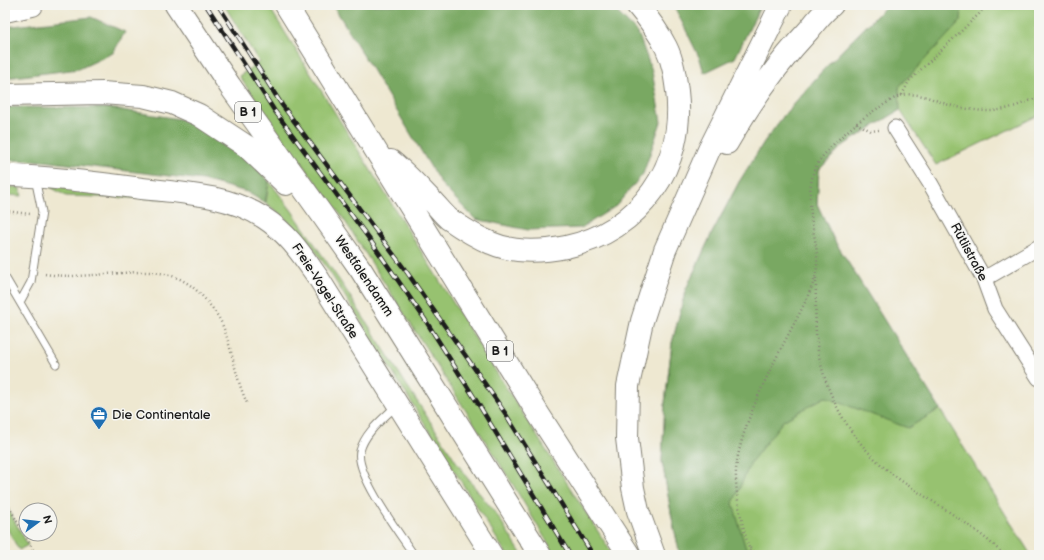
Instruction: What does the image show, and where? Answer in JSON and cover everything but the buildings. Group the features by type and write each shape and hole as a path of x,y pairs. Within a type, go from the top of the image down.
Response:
{"highway":[{"path":"5,11 32,5"},
{"name":"B 1","path":"286,5 539,415 629,555"},
{"path":"374,146 403,171 448,218 491,244 517,250 552,250 580,244 609,232 631,216 647,199 660,181 672,155 677,132 679,108 675,75 667,48 654,25 637,5"},
{"path":"654,555 638,511 633,488 627,438 628,386 642,322 665,250 708,150 781,5"},
{"path":"685,206 721,154 742,116 768,79 797,42 832,5"},
{"name":"Westfalendamm","path":"177,7 239,99 322,213 396,324 540,555"},
{"path":"5,95 102,93 143,96 172,103 199,115 246,146 295,193 322,213"}],"street":[{"name":"Rütlistraße","path":"894,128 930,183 984,279 995,309 1039,378"},
{"name":"Freie-Vogel-Straße","path":"5,175 34,176 92,182 214,198 238,204 262,216 282,232 296,246 319,279 492,555"},
{"path":"984,279 1039,247"}],"lane":[{"path":"20,302 31,282 42,212 34,176"},
{"path":"5,277 56,364"},
{"path":"398,405 368,433 359,452 363,471 380,504 414,555"}],"path":[{"path":"902,95 909,81 979,14 986,5"},
{"path":"1004,555 977,531 887,470 871,456 848,427 832,397 818,350 816,313 817,255 809,203 814,170 824,155 856,123 879,107 902,95 913,94 951,105 986,111 1005,109 1039,97"},
{"path":"856,123 871,132 894,128"},
{"path":"5,211 41,215"},
{"path":"32,273 75,276 154,271 184,281 198,291 210,304 221,322 243,395 248,405"},
{"path":"751,555 737,493 736,471 739,454 745,433 765,381 804,306 816,275"},
{"path":"5,500 36,555"},
{"path":"748,546 756,555"}],"green space":[{"path":"224,5 268,5 495,370 613,555 555,555 512,483 343,218 289,147 239,76 259,62"},
{"path":"333,5 606,5 613,8 638,33 652,71 661,122 643,174 616,206 581,228 528,230 475,219 441,184"},
{"path":"672,5 761,5 735,58 704,73 700,59 675,8"},
{"path":"887,5 1039,5 1039,115 936,165 900,110 842,146 819,170 817,204 834,240 1031,555 680,555 662,461 665,403 672,343 686,289 711,235 739,182 764,142 785,114 824,69"},
{"path":"887,5 962,5 961,21 899,87 900,110 842,146 819,170 817,204 834,240 940,409 908,428 825,397 783,421 751,462 733,503 745,546 752,555 680,555 662,461 665,403 672,343 686,289 711,235 739,182 764,142 785,114 824,69"},
{"path":"91,17 125,32 113,53 79,69 5,78 5,27"},
{"path":"5,107 109,108 186,120 231,142 269,181 265,203 247,192 203,180 43,161 5,160"},
{"path":"269,181 292,211 344,287 465,475 499,518 522,555 507,555 331,274 308,240 266,203"},
{"path":"47,185 168,199 66,196"},
{"path":"5,187 19,187 22,196 5,195"},
{"path":"5,504 18,527 18,542 26,542 28,545 19,550 5,525"}],"railway":[{"path":"206,5 274,110 370,240 424,318 570,555"},
{"path":"218,5 282,105 406,271 505,413 593,555"}],"place":[{"name":"Die Continentale","path":"99,430"}]}
